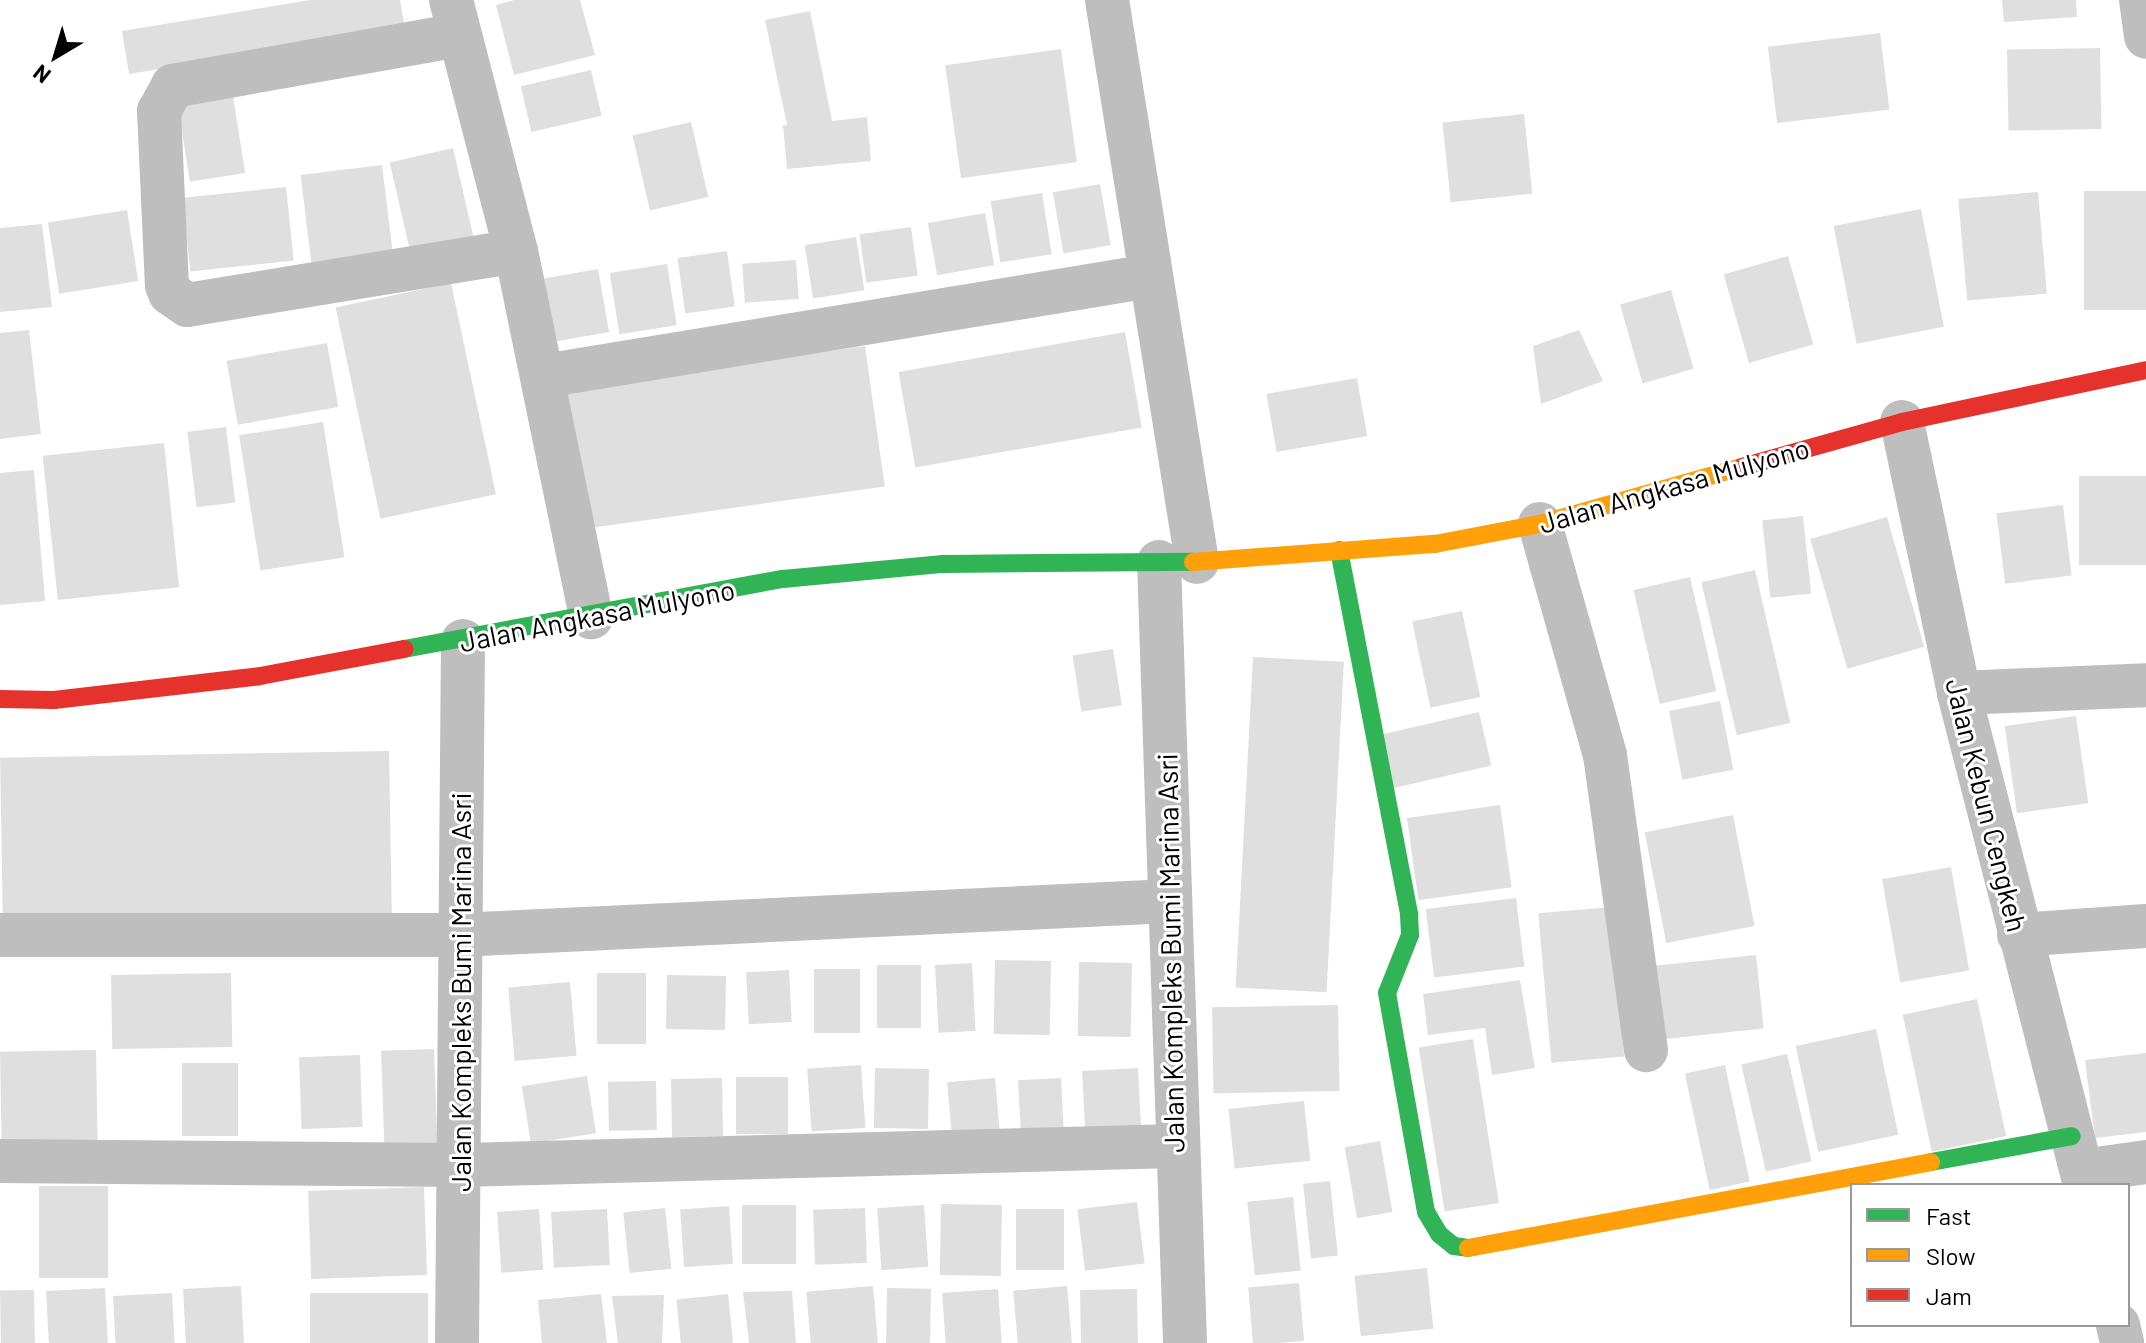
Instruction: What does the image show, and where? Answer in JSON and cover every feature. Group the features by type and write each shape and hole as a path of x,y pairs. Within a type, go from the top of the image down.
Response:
{"main road":[{"name":"Jalan Angkasa Mulyono","path":"0,699 54,700 260,676 463,641 783,579 914,567 1178,562 1435,544 1540,524 1902,422 2146,370"},
{"path":"1339,550 1409,915 1410,935 1387,993 1426,1212 1439,1234 1454,1246 1469,1248 1850,1196"},
{"path":"1942,1183 2080,1164"}],"street":[{"path":"1107,0 1150,276 1178,562"},
{"path":"2141,0 2146,37"},
{"path":"516,251 187,305 170,293 167,285 159,111 173,86 455,18 516,251 591,617"},
{"path":"544,376 1150,276"},
{"name":"Jalan Kebun Cengkeh","path":"1902,422 1959,693 2080,1164"},
{"path":"1540,524 1605,755 1646,1050"},
{"name":"Jalan Kompleks Bumi Marina Asri","path":"1178,562 1170,901 1175,1146 1185,1343"},
{"name":"Jalan Kompleks Bumi Marina Asri","path":"457,1343 460,1165 458,935 463,641"},
{"path":"1959,693 2146,685"},
{"path":"0,935 458,935 1170,901"},
{"path":"2019,935 2146,926"},
{"path":"0,1161 460,1165 1175,1146"},
{"path":"2080,1164 2146,1162"}],"building":[{"path":"310,0 400,0 405,29 129,74 122,31"},
{"path":"514,0 580,0 595,55 514,75 496,5"},
{"path":"2002,0 2076,0 2077,17 2004,22"},
{"path":"810,11 832,121 867,117 871,161 787,169 783,125 787,125 765,20"},
{"path":"1880,33 1889,109 1777,123 1768,47"},
{"path":"2100,48 2101,129 2008,131 2007,50"},
{"path":"1061,49 1077,162 961,178 945,65"},
{"path":"591,70 602,116 531,132 521,86"},
{"path":"233,96 245,173 190,182 178,105"},
{"path":"1524,114 1532,194 1451,202 1442,123"},
{"path":"691,122 708,197 650,211 633,135"},
{"path":"453,148 475,244 412,259 390,163"},
{"path":"382,165 393,252 311,262 301,175"},
{"path":"1100,184 1111,245 1063,253 1053,192"},
{"path":"286,187 294,261 190,271 183,198"},
{"path":"2084,191 2146,191 2146,310 2084,310"},
{"path":"2038,192 2047,294 1967,301 1958,199"},
{"path":"1042,193 1052,254 1000,262 991,201"},
{"path":"1921,209 1944,327 1857,344 1834,226"},
{"path":"127,210 138,281 59,294 48,223"},
{"path":"985,213 994,265 937,275 928,223"},
{"path":"42,224 52,307 0,312 0,228"},
{"path":"911,227 918,276 866,283 860,234"},
{"path":"856,237 864,290 813,298 805,245"},
{"path":"727,251 735,306 685,313 677,258"},
{"path":"1788,256 1813,344 1749,363 1724,274"},
{"path":"796,260 799,299 745,303 742,264"},
{"path":"667,264 677,325 619,334 610,273"},
{"path":"598,269 609,332 554,342 543,279"},
{"path":"451,283 496,494 380,519 336,308"},
{"path":"1671,290 1694,369 1643,383 1620,305"},
{"path":"29,330 41,434 0,439 0,333"},
{"path":"1579,330 1603,381 1541,404 1533,346"},
{"path":"1125,332 1142,428 915,467 898,372"},
{"path":"327,343 338,407 238,425 227,361"},
{"path":"865,346 885,487 580,529 560,389"},
{"path":"1357,378 1367,436 1277,452 1266,394"},
{"path":"323,422 344,557 260,571 239,435"},
{"path":"226,427 235,502 197,507 187,432"},
{"path":"164,443 179,587 58,600 43,456"},
{"path":"34,470 45,601 0,605 0,473"},
{"path":"2079,476 2146,476 2146,565 2079,565"},
{"path":"2063,505 2072,575 2005,584 1996,513"},
{"path":"1803,516 1811,594 1770,598 1762,520"},
{"path":"1887,517 1924,647 1847,669 1810,539"},
{"path":"1755,570 1790,723 1737,735 1701,582"},
{"path":"1690,577 1716,691 1660,704 1633,590"},
{"path":"1462,611 1480,697 1430,708 1412,622"},
{"path":"1113,649 1122,705 1081,712 1073,655"},
{"path":"1253,657 1344,662 1327,992 1236,988"},
{"path":"1720,701 1733,770 1682,780 1669,711"},
{"path":"1479,712 1491,766 1393,788 1381,735"},
{"path":"2076,716 2088,803 2017,813 2005,726"},
{"path":"389,751 392,921 3,928 0,758"},
{"path":"1500,805 1512,887 1418,900 1407,818"},
{"path":"1733,815 1755,926 1666,943 1645,832"},
{"path":"1951,867 1969,970 1900,983 1882,879"},
{"path":"1516,898 1524,966 1434,978 1426,909"},
{"path":"1611,907 1624,1056 1551,1063 1538,913"},
{"path":"1756,955 1764,1029 1655,1040 1648,966"},
{"path":"995,960 1051,961 1050,1035 994,1034"},
{"path":"1079,962 1132,963 1131,1037 1078,1036"},
{"path":"972,963 976,1031 939,1033 935,965"},
{"path":"877,965 921,965 921,1028 877,1028"},
{"path":"814,969 860,969 860,1033 814,1033"},
{"path":"789,970 792,1022 749,1024 746,972"},
{"path":"231,973 232,1047 112,1049 111,975"},
{"path":"597,973 646,973 646,1044 597,1044"},
{"path":"667,975 726,976 725,1030 666,1029"},
{"path":"1520,980 1535,1068 1492,1075 1485,1028 1428,1035 1423,994"},
{"path":"570,982 576,1056 515,1061 508,987"},
{"path":"1977,999 2006,1136 1932,1152 1903,1015"},
{"path":"1338,1005 1340,1091 1214,1093 1212,1007"},
{"path":"1876,1029 1898,1135 1818,1152 1796,1046"},
{"path":"1473,1039 1499,1203 1445,1212 1419,1048"},
{"path":"434,1049 437,1143 384,1145 381,1051"},
{"path":"96,1050 98,1148 2,1150 0,1052"},
{"path":"2146,1053 2146,1132 2095,1138 2085,1060"},
{"path":"1787,1054 1812,1161 1766,1172 1741,1065"},
{"path":"360,1055 363,1127 302,1129 299,1057"},
{"path":"182,1063 238,1063 238,1136 182,1136"},
{"path":"861,1065 865,1128 812,1132 807,1069"},
{"path":"1725,1065 1750,1181 1710,1190 1685,1074"},
{"path":"875,1068 929,1069 928,1129 874,1128"},
{"path":"1138,1068 1141,1129 1085,1132 1082,1071"},
{"path":"587,1076 596,1133 531,1144 522,1086"},
{"path":"736,1077 788,1077 788,1134 736,1134"},
{"path":"722,1078 723,1136 672,1137 671,1079"},
{"path":"995,1078 1000,1133 952,1137 947,1082"},
{"path":"1061,1078 1064,1141 1021,1143 1018,1080"},
{"path":"656,1081 657,1130 609,1131 608,1082"},
{"path":"1304,1101 1310,1161 1235,1169 1228,1109"},
{"path":"1380,1141 1393,1212 1357,1218 1345,1147"},
{"path":"1330,1181 1338,1256 1311,1258 1303,1184"},
{"path":"39,1186 108,1186 108,1278 39,1278"},
{"path":"424,1187 427,1275 311,1279 308,1191"},
{"path":"1293,1197 1301,1271 1255,1275 1247,1202"},
{"path":"1137,1202 1145,1264 1085,1271 1077,1209"},
{"path":"941,1204 1002,1205 1001,1276 940,1275"},
{"path":"742,1205 796,1205 796,1264 742,1264"},
{"path":"924,1205 928,1267 881,1270 877,1208"},
{"path":"729,1206 733,1264 684,1267 680,1209"},
{"path":"665,1208 671,1269 630,1273 623,1212"},
{"path":"865,1208 867,1263 815,1265 813,1210"},
{"path":"539,1209 543,1270 501,1273 497,1212"},
{"path":"607,1209 610,1265 554,1268 551,1212"},
{"path":"1016,1209 1064,1209 1064,1270 1016,1270"},
{"path":"1427,1268 1433,1329 1361,1336 1354,1276"},
{"path":"1299,1283 1304,1341 1253,1343 1248,1287"},
{"path":"241,1286 244,1343 186,1343 183,1289"},
{"path":"873,1286 878,1343 811,1343 806,1292"},
{"path":"1067,1286 1072,1343 1018,1343 1013,1291"},
{"path":"105,1288 108,1343 49,1343 46,1291"},
{"path":"887,1288 931,1289 930,1343 886,1343"},
{"path":"998,1289 1002,1343 946,1343 942,1293"},
{"path":"1137,1289 1138,1343 1081,1343 1080,1290"},
{"path":"34,1290 35,1343 1,1343 0,1291"},
{"path":"792,1291 796,1343 749,1343 743,1292"},
{"path":"172,1293 175,1343 116,1343 113,1296"},
{"path":"310,1293 428,1293 428,1343 310,1343"},
{"path":"601,1294 607,1343 542,1343 538,1300"},
{"path":"728,1294 733,1343 681,1343 676,1299"},
{"path":"664,1295 662,1343 618,1343 612,1296"}],"traffic: fast":[{"path":"1339,550 1409,915 1410,935 1387,993 1426,1212 1439,1234 1454,1246 1468,1248"},
{"path":"404,649 783,579 943,564 1193,562"},
{"path":"1931,1162 2072,1136"}],"traffic: slow":[{"path":"1193,562 1435,544 1540,524 1742,467"},
{"path":"1468,1248 1931,1162"}],"traffic: jam":[{"path":"1742,467 1902,422 2146,370"},
{"path":"0,699 54,700 260,676 404,649"}]}
